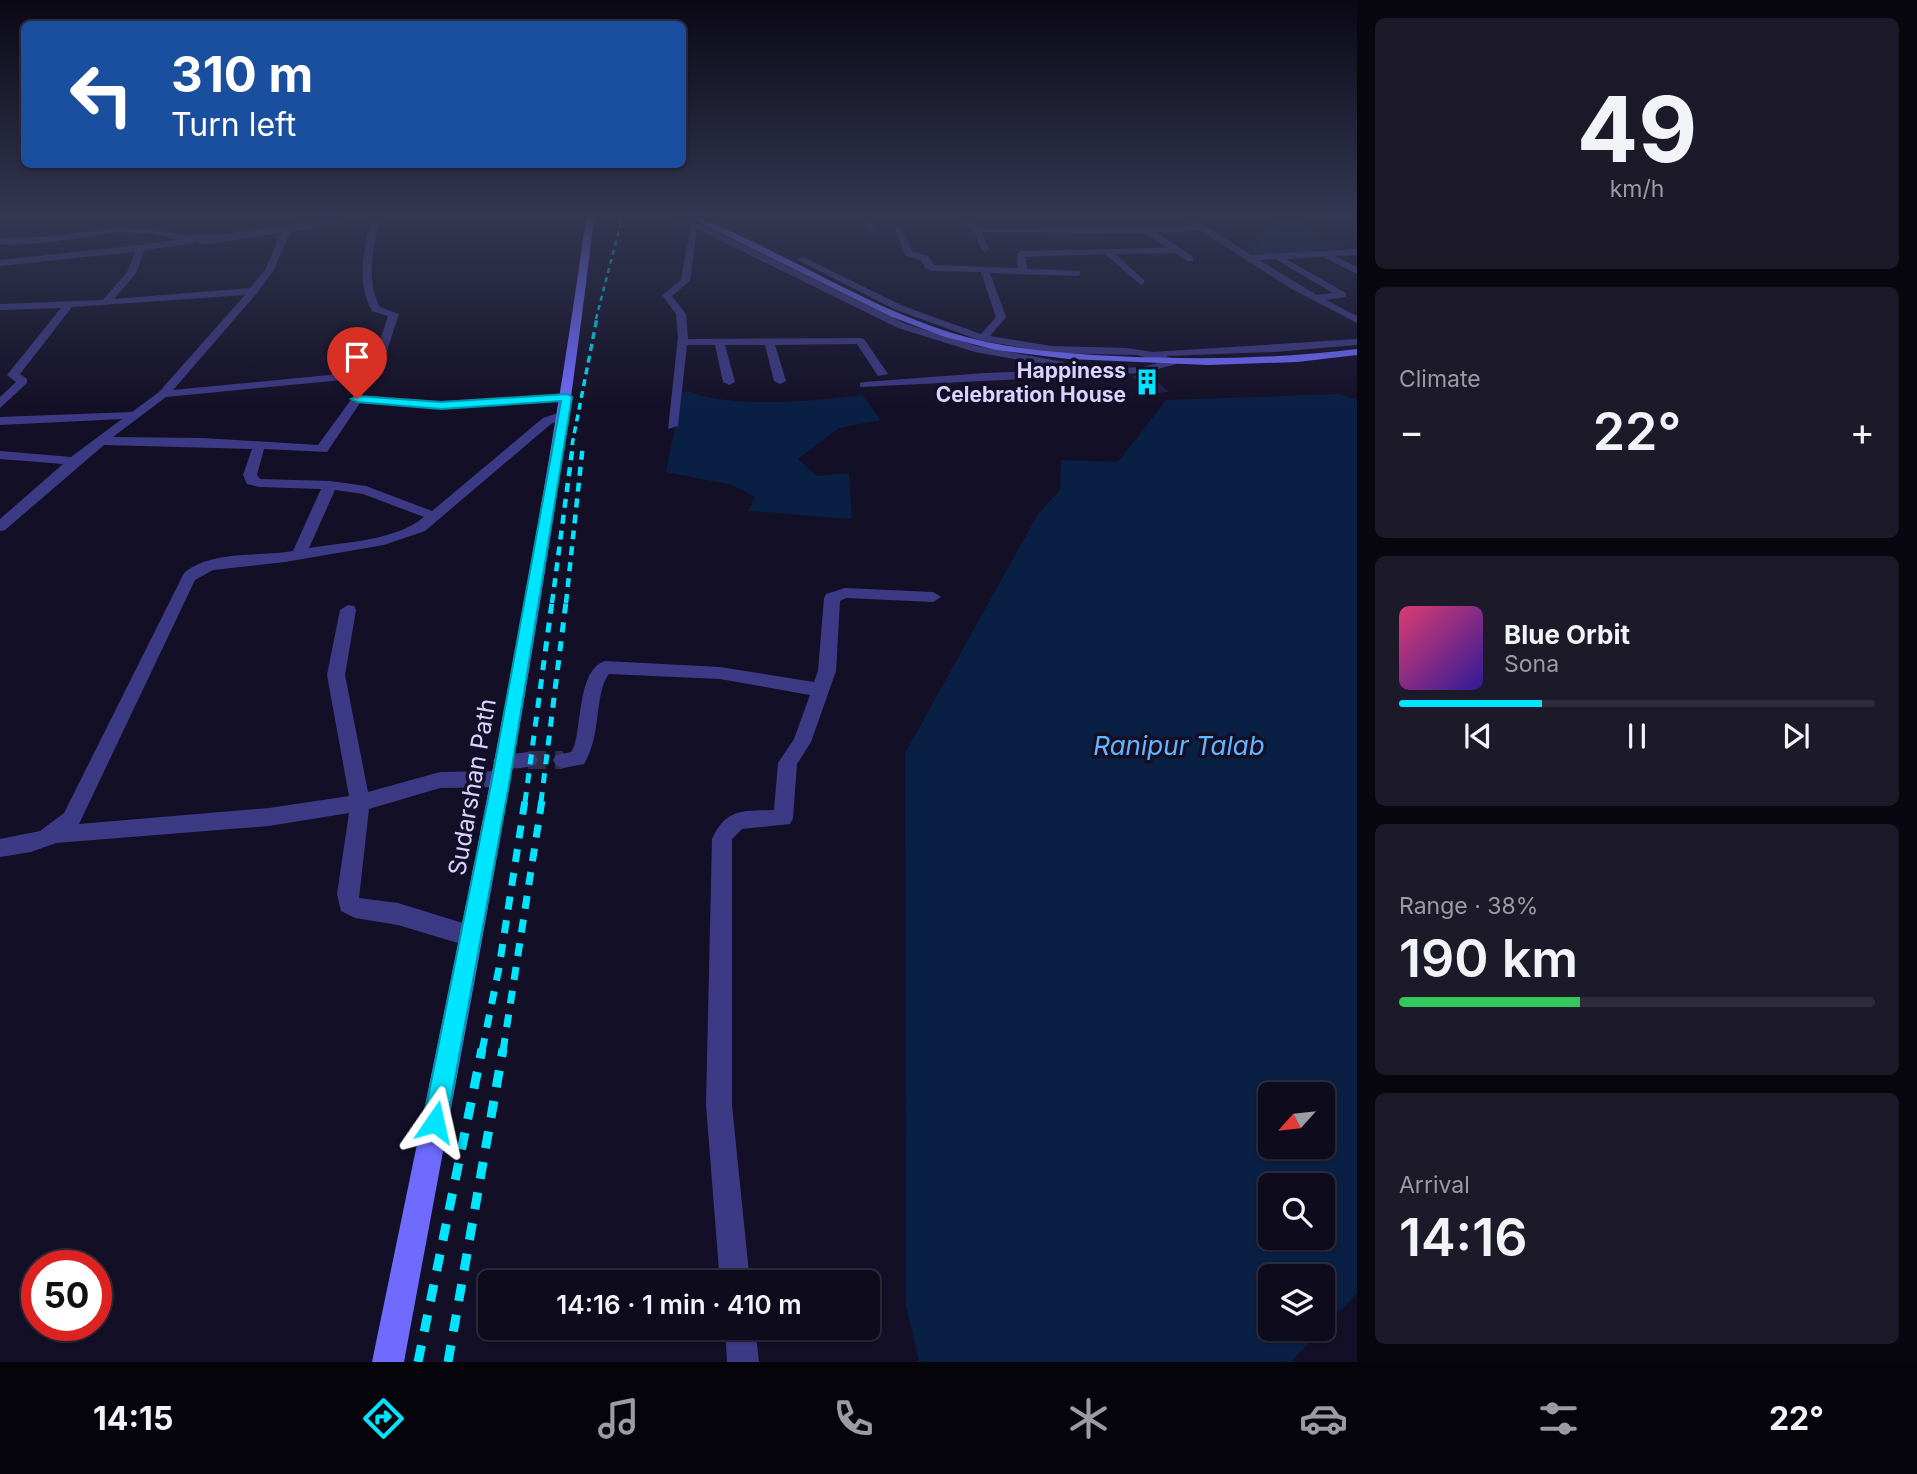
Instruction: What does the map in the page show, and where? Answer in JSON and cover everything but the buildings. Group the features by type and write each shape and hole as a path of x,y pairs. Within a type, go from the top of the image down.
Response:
{"main road":[{"name":"Sudarshan Path","path":"388,1362 502,770 565,406 582,282"},
{"path":"824,282 950,336 1026,353 1149,357 1174,363 1314,358 1357,352"}],"street":[{"path":"106,303 124,282"},
{"path":"0,527 74,461 163,394 230,321 261,282"},
{"path":"163,394 363,375 373,371 377,367 394,314 376,309 367,289 367,282"},
{"path":"671,426 683,342 681,314 667,295 684,282"},
{"path":"817,282 923,334 975,349 1098,371"},
{"path":"845,282 897,308 952,329 983,338 1063,351 1127,349 1149,357 1357,342"},
{"path":"983,338 1001,317 988,282"},
{"path":"1288,282 1357,320"},
{"path":"1316,299 1343,295 1320,282"},
{"path":"0,307 106,303 254,291"},
{"path":"0,404 23,381 13,375 69,304"},
{"path":"719,341 729,382"},
{"path":"769,341 780,381"},
{"path":"683,342 860,341 882,374"},
{"path":"864,386 1160,368 1174,363"},
{"path":"103,441 322,449 357,399 441,405 565,406"},
{"path":"58,835 71,819 189,577 196,570 210,565 299,554 402,536 436,517 482,473 565,406"},
{"path":"0,421 135,415"},
{"path":"259,445 250,475 252,481 330,485 366,490 436,517"},
{"path":"0,455 74,461"},
{"path":"299,554 330,485"},
{"path":"734,1270 719,1105 722,839 726,827 733,821 783,818 788,763 802,742 827,671 832,598 836,594 933,597"},
{"path":"348,610 336,675 360,803 349,904 355,908 398,914 471,936"},
{"path":"563,760 577,759 586,745 597,675 605,667 720,673 821,690"},
{"path":"0,848 43,841 58,835 269,817 360,803 440,780 502,770 528,761"},
{"path":"741,1340 743,1362"}],"water":[{"path":"688,391 706,397 749,402 862,395 881,420 839,428 798,459 817,476 849,473 852,519 748,511 755,497 732,485 666,472 682,393"},
{"name":"Ranipur Talab","path":"1340,394 1357,400 1357,1293 1335,1316 1335,1264 1258,1264 1258,1341 1311,1341 1291,1362 919,1362 906,1306 905,753 1038,514 1060,490 1061,460 1118,462 1166,400"}],"tunnel":[{"path":"528,760 563,760"}],"railway":[{"path":"596,319 606,282"},
{"path":"572,445 597,318"},
{"path":"552,603 573,444"},
{"path":"566,603 583,444"},
{"path":"525,802 552,602"},
{"path":"541,802 566,602"},
{"path":"482,1051 499,968 525,800"},
{"path":"503,1051 542,800"},
{"path":"418,1362 482,1049"},
{"path":"448,1362 503,1049"}],"place":[{"name":"Happiness Celebration House","path":"1147,382"}],"route":[{"path":"357,399 441,405 567,397 501,779 435,1122"}]}
